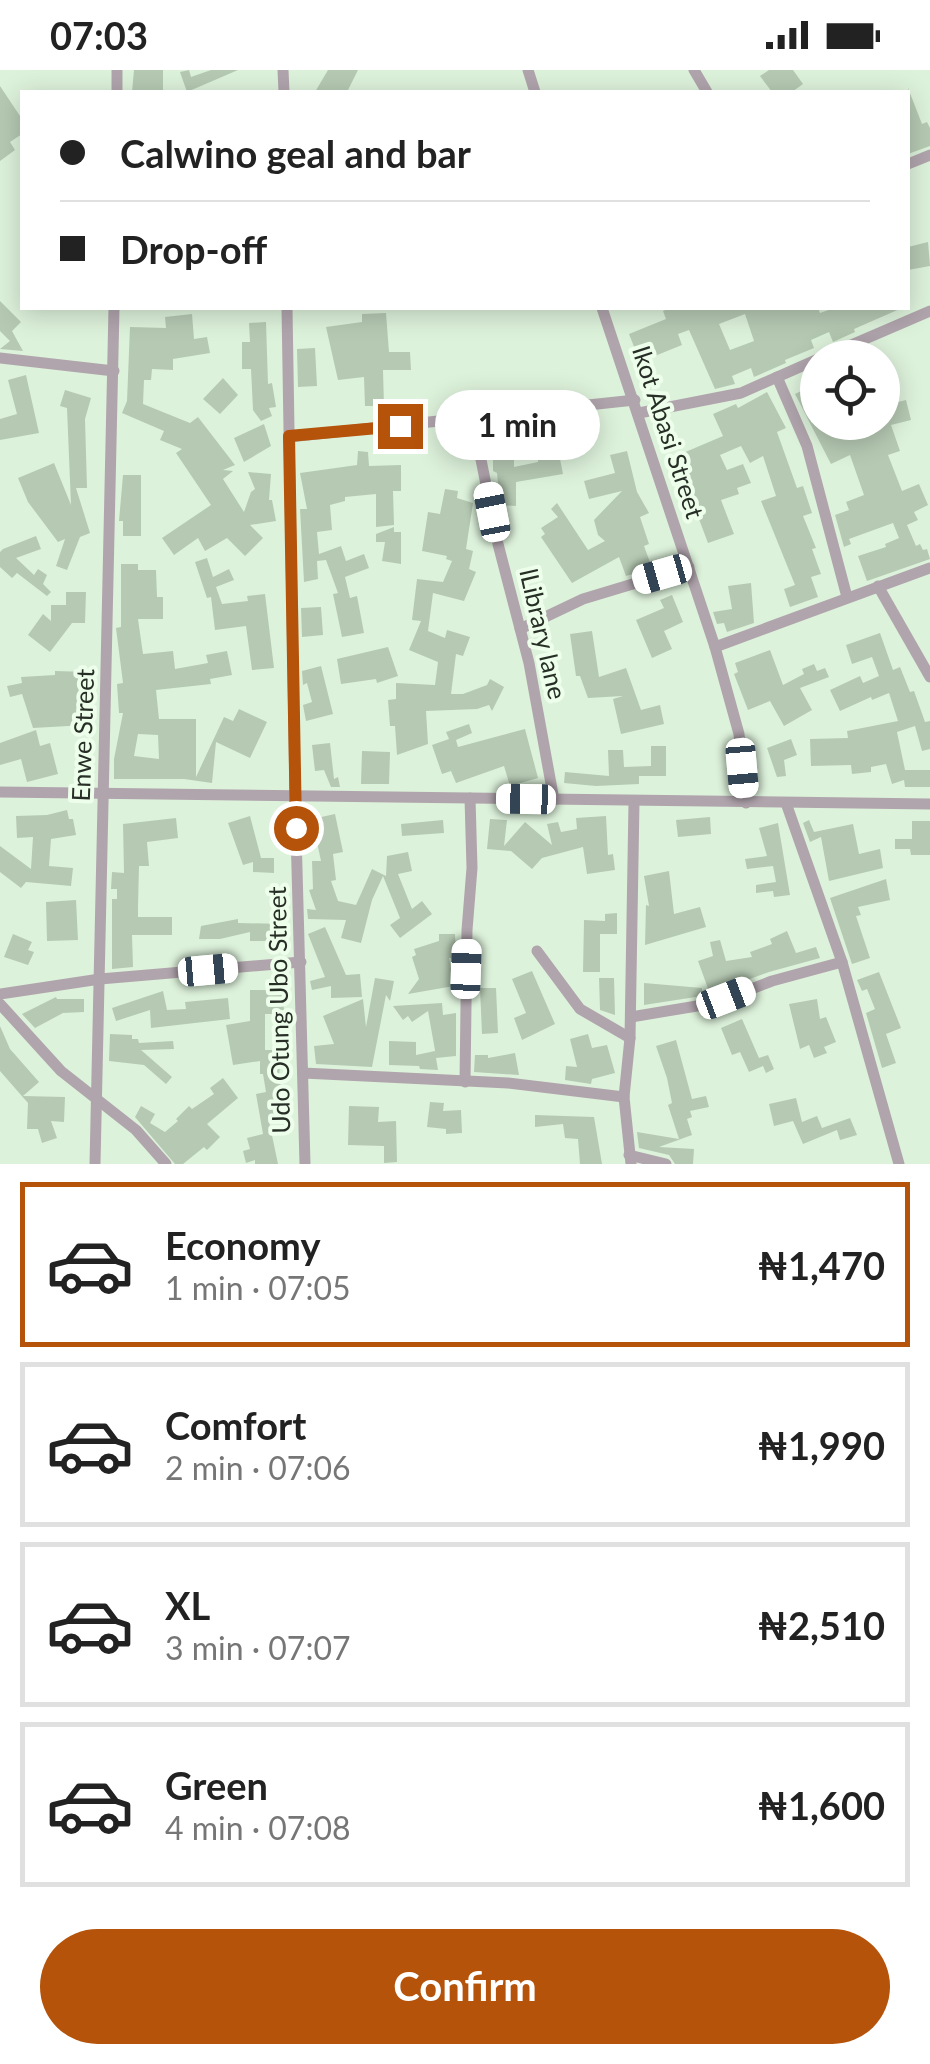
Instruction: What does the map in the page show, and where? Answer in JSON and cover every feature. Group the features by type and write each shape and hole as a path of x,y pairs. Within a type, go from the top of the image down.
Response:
{"street":[{"name":"Enwe Street","path":"95,1164 114,310"},
{"name":"Udo Otung Ubo Street","path":"287,310 305,1164"},
{"name":"Ikot Abasi Street","path":"604,310 715,647 740,734 746,803"},
{"path":"862,340 930,311"},
{"path":"0,358 114,371"},
{"path":"289,436 726,397 800,367"},
{"path":"778,377 807,446 847,597"},
{"name":"lLibrary lane","path":"473,420 554,800"},
{"path":"520,630 582,599 689,567"},
{"path":"715,647 930,568"},
{"path":"878,586 930,677"},
{"path":"0,792 930,804"},
{"path":"465,1082 466,950 472,868 470,798"},
{"path":"634,802 630,1038 624,1097 630,1160 666,1164"},
{"path":"786,803 842,962 899,1164"},
{"path":"537,951 580,1009 630,1038"},
{"path":"0,994 100,979 301,962"},
{"path":"630,1017 715,1003 772,980 842,962"},
{"path":"0,1004 61,1071 136,1130 166,1164"},
{"path":"303,1073 508,1083 624,1097"}],"building":[{"path":"134,70 163,70 163,90 132,90"},
{"path":"189,70 191,77 211,70 238,70 192,90 186,90 180,72"},
{"path":"328,70 358,70 348,90 316,90"},
{"path":"769,70 793,70 803,84 795,90 770,90 760,76"},
{"path":"0,86 20,116 20,135 10,142 15,150 0,161"},
{"path":"910,93 922,124 927,122 930,128 930,146 910,153"},
{"path":"928,242 930,266 910,270 910,246"},
{"path":"0,301 21,322 12,331 23,351 0,349 10,341 0,331"},
{"path":"665,310 897,310 837,340 832,340 829,332 800,340 800,354 785,360 786,363 754,377 751,368 732,376 735,384 715,389 689,330 678,334 682,345 640,362 629,334 666,319","holes":["745,314 754,341 730,350 719,324"]},
{"path":"386,313 389,352 410,352 411,370 383,370 384,406 365,406 364,377 338,380 326,327 362,322 362,314"},
{"path":"192,314 194,339 207,337 210,353 173,359 173,370 152,369 151,380 144,380 143,404 190,423 198,417 235,465 223,470 233,471 223,479 244,512 255,489 248,472 271,474 269,500 276,521 250,525 263,538 245,556 227,538 205,551 198,538 174,555 162,538 211,505 176,453 182,449 160,440 164,431 122,413 127,401 130,327 166,328 165,317"},
{"path":"266,322 268,384 272,383 276,407 269,408 272,416 261,421 253,410 251,369 242,369 242,342 250,342 249,323"},
{"path":"315,348 317,386 298,387 297,349"},
{"path":"26,375 39,433 0,440 0,419 17,414 8,380"},
{"path":"223,378 238,395 220,414 203,399"},
{"path":"65,390 91,398 85,419 87,488 76,488 90,533 80,537 67,570 56,566 65,539 58,542 28,502 18,478 54,463 71,505 67,408 60,406"},
{"path":"767,392 786,428 777,432 797,488 803,486 812,513 803,516 821,574 811,577 818,597 790,607 784,589 795,585 761,501 776,496 763,456 750,463 741,446 720,455 727,470 743,464 751,483 737,488 739,494 721,500 734,534 708,543 685,482 679,484 669,459 723,436 713,414 736,404 738,408"},
{"path":"906,400 911,420 900,423 900,402"},
{"path":"264,424 271,446 244,462 234,438"},
{"path":"538,438 552,438 553,460 560,459 563,474 516,482 516,506 500,505 493,454 514,454 514,467 538,462"},
{"path":"819,440 896,440 900,451 888,455 902,491 919,484 928,505 914,512 918,520 907,525 916,546 927,549 930,559 867,581 858,556 886,547 885,544 899,538 893,523 849,539 851,544 844,547 835,515 849,510 846,502 864,495 850,455 831,464"},
{"path":"358,451 368,452 369,466 401,465 401,491 393,491 394,525 376,527 376,494 345,497 345,501 330,505 332,530 317,532 319,554 341,546 346,561 364,554 369,568 345,577 350,598 357,596 364,633 342,637 333,594 338,593 326,560 317,561 318,579 304,582 300,509 307,509 300,473 357,465"},
{"path":"627,451 637,492 649,513 640,517 652,568 626,576 619,557 572,583 541,537 545,534 541,528 558,517 551,509 557,503 588,550 605,541 598,535 594,520 622,491 589,499 584,481 615,473 610,455"},
{"path":"123,475 141,475 141,536 123,536 123,521 119,521"},
{"path":"445,489 458,491 457,498 473,503 466,549 473,551 469,569 476,572 464,601 433,593 428,631 445,638 447,630 470,637 463,656 456,654 451,694 487,685 490,679 504,687 492,711 489,705 426,711 428,744 397,755 388,700 396,699 396,683 435,685 438,662 409,650 421,621 412,620 417,579 443,582 452,561 447,556 422,551 428,512 440,514"},
{"path":"394,527 394,532 401,532 401,564 382,561 385,542 376,542 376,534"},
{"path":"36,536 41,549 16,558 34,575 38,569 47,575 43,584 51,592 47,596 17,573 12,578 0,567 3,549"},
{"path":"207,558 213,577 229,569 234,580 216,587 222,604 265,594 274,668 252,670 246,626 215,630 211,597 207,598 195,562"},
{"path":"121,564 138,564 138,570 156,570 157,597 163,597 163,619 138,619 143,654 173,651 175,669 208,663 206,655 227,651 232,675 210,679 211,684 156,690 159,719 196,719 196,777 224,717 233,721 239,709 267,722 250,758 216,742 212,783 114,779 123,713 119,713 117,684 123,683 116,628 121,627","holes":["138,734 158,735 159,759 134,756"]},
{"path":"751,583 754,623 727,632 724,623 717,624 713,612 732,609 728,586"},
{"path":"66,592 86,592 85,623 72,623 50,652 28,635 43,614 51,621 51,605 66,605"},
{"path":"672,595 683,622 664,631 672,649 652,658 636,620 664,608 660,600"},
{"path":"321,607 323,635 302,637 301,608"},
{"path":"592,631 599,677 626,668 641,710 660,705 664,724 621,734 613,699 623,696 588,698 580,676 576,676 570,634"},
{"path":"880,633 893,670 900,667 925,722 930,721 930,749 922,751 915,726 897,732 905,770 930,770 930,787 905,787 904,780 892,784 886,764 871,767 871,772 852,774 851,765 811,766 810,739 848,738 847,731 898,721 889,693 840,711 830,690 860,676 863,683 879,676 872,657 852,664 846,645"},
{"path":"388,647 398,676 377,683 376,679 341,684 337,659"},
{"path":"770,650 783,685 814,664 817,671 825,668 829,677 800,688 812,710 784,726 770,701 748,710 734,674 738,672 735,663"},
{"path":"321,666 333,714 306,721 303,705 312,702 307,683 303,685 302,671"},
{"path":"55,671 88,672 88,687 78,686 86,725 33,728 22,694 10,697 7,686 22,683 21,677 55,675"},
{"path":"469,724 472,733 456,740 458,747 525,729 538,778 510,786 504,766 456,783 451,771 442,774 432,745 449,739 446,732"},
{"path":"36,730 40,746 50,743 58,774 27,782 21,759 0,765 0,743"},
{"path":"791,739 797,755 784,760 786,776 777,777 767,748"},
{"path":"330,743 334,779 338,777 340,787 331,787 324,770 315,771 312,745"},
{"path":"651,746 666,746 666,776 639,776 639,784 564,783 565,772 609,776 608,750 623,750 624,767 651,766"},
{"path":"362,751 390,752 389,784 361,784"},
{"path":"67,810 76,835 51,839 49,866 73,868 71,886 26,882 21,888 0,872 0,846 31,869 33,837 17,838 16,816"},
{"path":"335,814 343,852 333,854 336,880 331,881 338,901 356,905 372,869 386,876 387,856 408,852 412,871 398,874 412,909 422,901 432,914 400,938 390,925 400,918 383,876 361,943 341,938 346,920 308,919 307,909 316,910 309,890 313,889 312,861 321,861 312,819"},
{"path":"250,816 261,858 274,858 274,873 253,872 253,862 243,865 228,823"},
{"path":"606,816 608,855 613,854 615,870 587,874 583,847 542,858 532,869 511,851 487,849 490,819 507,820 504,846 525,822 552,845 547,824 558,822 561,832 577,829 576,818"},
{"path":"710,817 711,834 678,837 676,820"},
{"path":"176,818 178,838 147,842 149,866 139,866 138,917 172,917 172,935 132,935 133,967 112,969 112,899 117,899 117,889 111,889 112,872 124,873 123,824"},
{"path":"443,820 444,833 402,836 401,824"},
{"path":"809,820 814,832 853,824 859,854 880,849 883,868 829,881 821,837 810,842 803,823"},
{"path":"912,821 930,821 930,855 911,855 910,849 895,849 895,839 912,839"},
{"path":"778,823 790,895 774,897 773,891 756,893 756,885 776,882 773,866 747,869 745,859 767,856 759,828"},
{"path":"669,871 674,914 700,907 706,927 645,945 646,905 649,906 644,876"},
{"path":"886,879 890,900 858,907 861,915 856,916 870,958 852,964 830,898"},
{"path":"76,900 78,940 47,941 46,902"},
{"path":"617,913 617,934 600,934 600,972 583,972 584,920 605,921 605,914"},
{"path":"238,919 238,923 286,924 285,933 280,933 280,941 250,941 250,932 199,939 201,926"},
{"path":"325,927 346,975 360,974 362,997 331,998 331,986 312,990 310,981 325,977 308,934"},
{"path":"787,931 796,953 816,947 820,958 710,994 698,961 713,956 710,942 720,940 726,961 752,957 750,952 772,944 770,939"},
{"path":"13,934 32,942 28,950 34,952 28,965 4,957"},
{"path":"439,934 455,934 456,958 449,958 454,986 408,994 419,979 412,957 416,955 414,949 439,941"},
{"path":"532,971 555,1024 522,1040 514,1018 526,1013 512,979"},
{"path":"879,972 901,1028 886,1034 896,1063 882,1068 866,1013 875,1009 867,989 862,991 857,980"},
{"path":"375,978 394,981 390,1001 386,995 372,1067 316,1064 314,1046 334,1044 323,1016 363,999 366,1027"},
{"path":"599,978 614,978 615,1015 600,1010"},
{"path":"644,983 702,988 702,996 644,1005"},
{"path":"480,988 496,988 498,1033 482,1034"},
{"path":"250,990 283,990 284,1014 265,1014 265,1050 282,1050 279,1075 284,1103 272,1106 275,1120 269,1121 278,1164 255,1164 255,1160 246,1163 243,1151 250,1149 247,1138 263,1134 256,1094 266,1092 260,1061 233,1065 226,1025 250,1021"},
{"path":"163,991 167,1010 186,1009 185,1002 228,998 230,1019 151,1028 150,1010 116,1021 112,1008"},
{"path":"56,997 84,999 84,1012 63,1013 35,1028 22,1014"},
{"path":"817,999 820,1019 826,1017 836,1042 824,1047 827,1053 814,1058 809,1045 800,1049 789,1004"},
{"path":"442,1003 443,1015 456,1013 456,1056 436,1058 438,1070 389,1065 389,1041 416,1042 416,1055 435,1051 436,1056 428,1011 412,1022 408,1016 403,1020 393,1006"},
{"path":"742,1019 759,1058 768,1055 774,1069 766,1073 763,1066 749,1072 740,1052 732,1055 721,1028"},
{"path":"0,1026 10,1049 39,1082 23,1096 65,1097 64,1122 51,1121 57,1138 42,1143 38,1129 27,1129 28,1103 0,1071"},
{"path":"110,1034 132,1035 139,1043 173,1041 174,1049 141,1050 172,1077 166,1084 144,1065 109,1061"},
{"path":"588,1034 592,1048 607,1045 615,1073 592,1079 591,1084 565,1080 566,1066 577,1067 570,1039"},
{"path":"676,1040 692,1099 706,1096 709,1107 690,1111 692,1117 687,1119 692,1135 659,1147 694,1149 693,1164 675,1164 669,1155 639,1148 637,1132 679,1139 656,1046"},
{"path":"515,1053 519,1075 474,1072 475,1055 488,1058"},
{"path":"223,1078 238,1098 207,1124 220,1137 207,1150 204,1147 183,1164 175,1164 135,1117 141,1106 155,1114 150,1123 165,1132 189,1106 192,1109 214,1094 210,1088"},
{"path":"796,1098 802,1122 817,1116 822,1128 850,1118 857,1135 840,1140 837,1130 803,1144 793,1121 774,1126 769,1104"},
{"path":"430,1102 444,1103 443,1111 461,1110 462,1133 446,1134 446,1129 427,1127"},
{"path":"349,1106 379,1107 378,1122 396,1121 397,1162 384,1163 384,1146 348,1145"},
{"path":"535,1115 594,1117 602,1164 580,1164 578,1139 565,1138 563,1124 535,1127"}],"route":[{"path":"296,828 289,436 400,426"}]}
